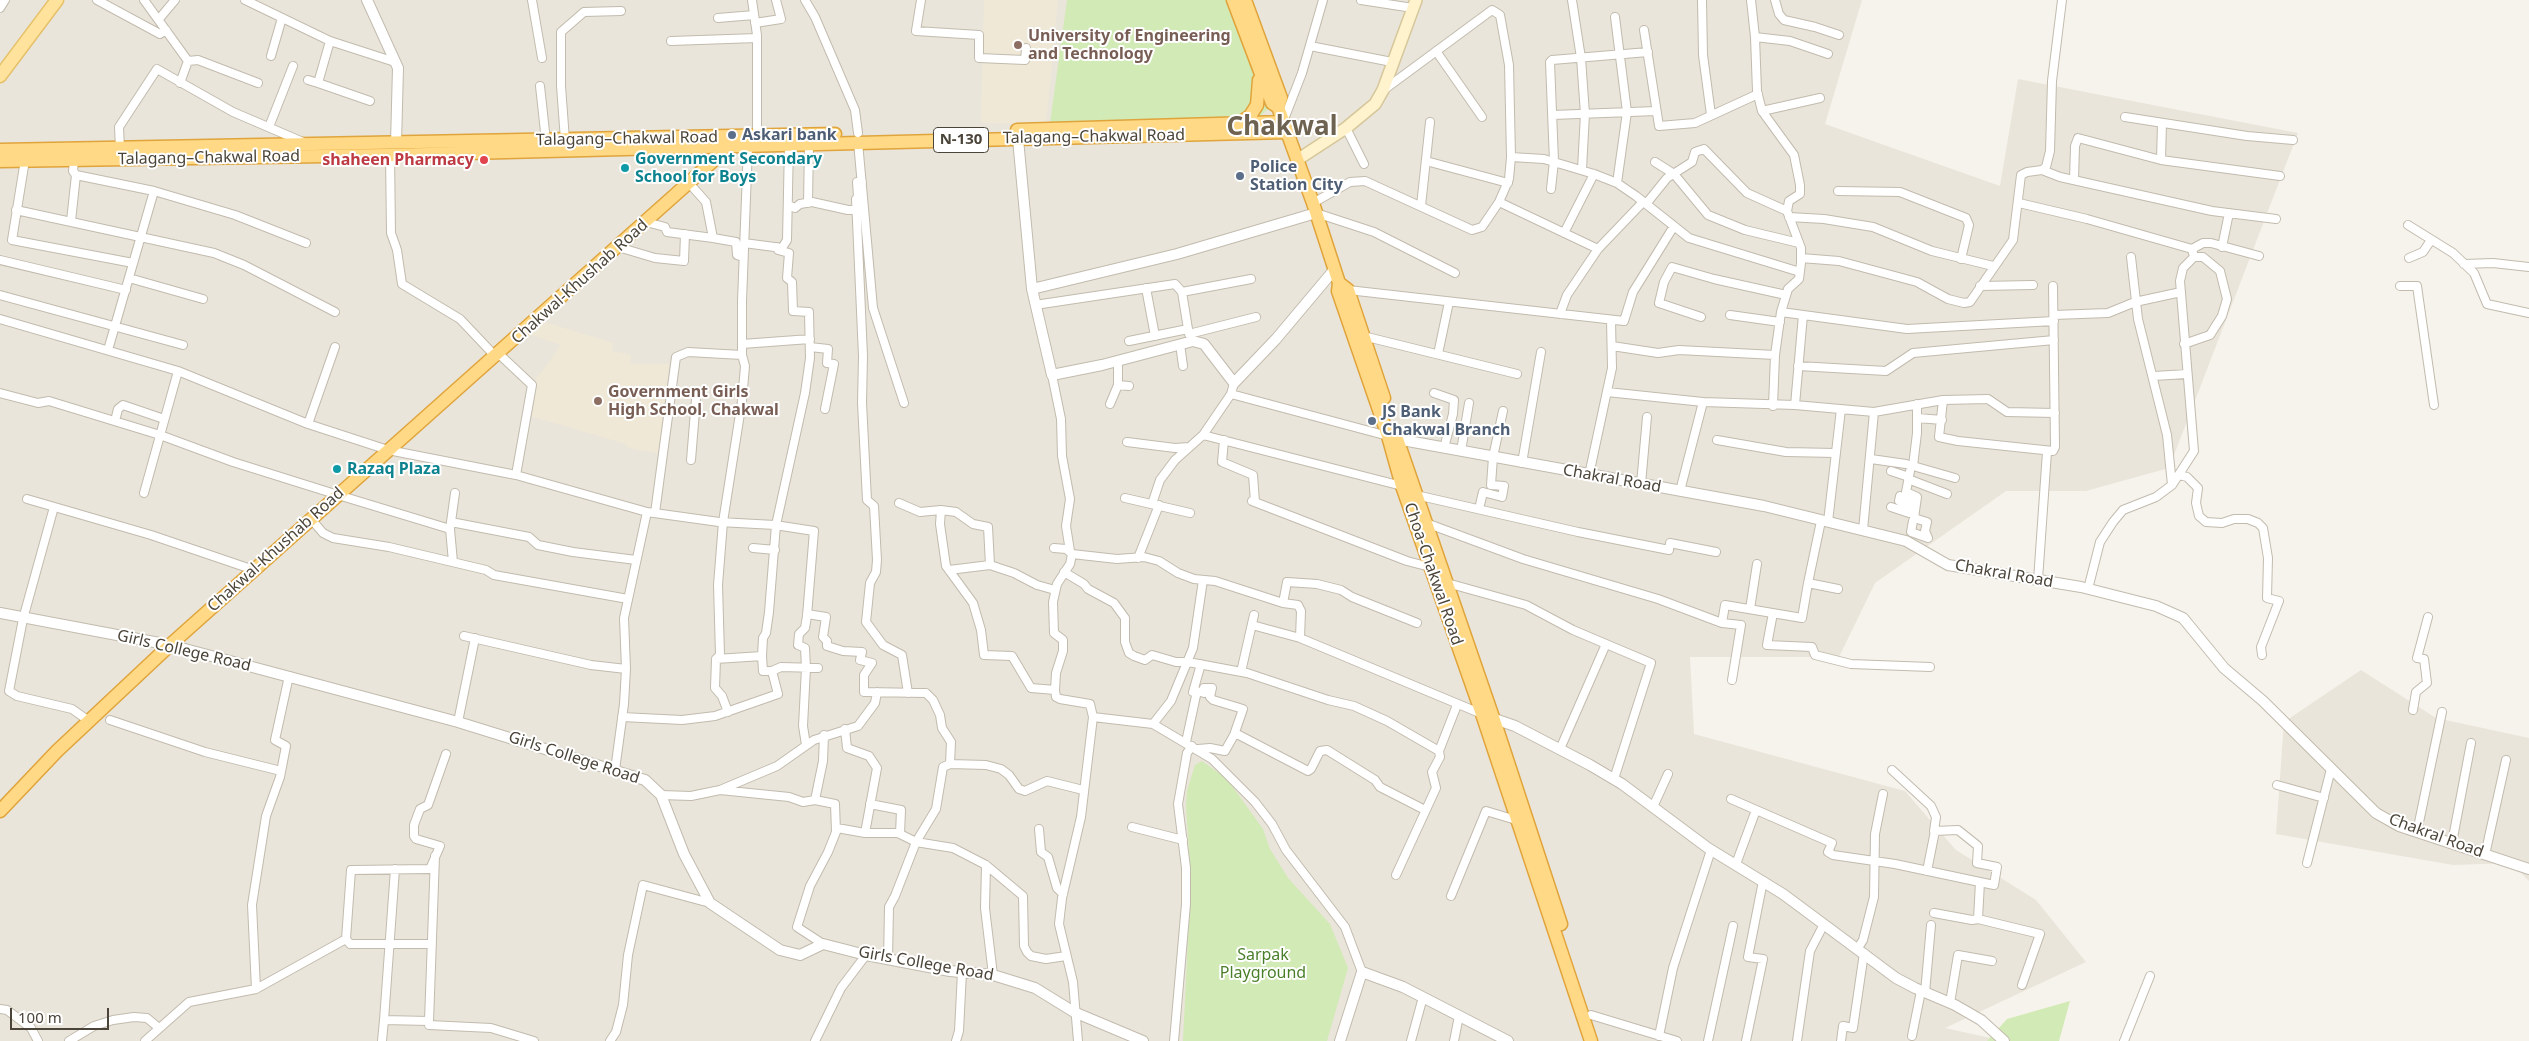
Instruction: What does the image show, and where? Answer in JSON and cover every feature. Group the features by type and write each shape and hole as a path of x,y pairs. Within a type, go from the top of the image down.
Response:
{"highway":[{"path":"1232,0 1272,103 1278,108 1281,98 1245,0"},
{"path":"1238,123 1252,113 1258,102 1259,83 1255,59"},
{"name":"Choa-Chakwal Road","path":"1278,108 1334,270 1344,287 1338,291 1392,437 1402,486 1430,568 1488,716 1516,820 1591,1041"},
{"name":"Talagang–Chakwal Road","path":"1019,134 1238,123 1285,127"},
{"name":"Talagang–Chakwal Road","path":"0,150 311,146 565,140 730,147 752,141 1285,127"},
{"name":"Talagang–Chakwal Road","path":"0,161 390,155 635,144 739,137 752,141 809,144 858,138"},
{"name":"Chakwal-Khushab Road","path":"0,811 89,721 170,645 337,494 618,248 739,137"},
{"path":"1344,287 1363,336 1392,437 1416,495 1447,583 1488,716 1599,1041"}],"main road":[{"path":"0,76 57,0"},
{"path":"1297,160 1346,128 1375,104 1383,90 1415,4"}],"street":[{"path":"0,8 5,0"},
{"path":"97,0 160,34 166,30"},
{"path":"144,0 188,61"},
{"path":"159,19 174,0"},
{"path":"245,0 330,41 395,62"},
{"path":"366,0 398,68 396,143"},
{"path":"532,0 542,58"},
{"path":"728,712 722,696 714,688 716,660 720,655 718,584 723,522 742,402 745,366 742,354 743,257 752,141 756,38 752,0"},
{"path":"718,18 780,20 776,0"},
{"path":"805,0 815,17 855,110 872,308 904,403"},
{"path":"921,0 916,31 979,35 979,58 1025,60 1026,48"},
{"path":"1285,127 1323,0"},
{"path":"1361,0 1415,4"},
{"path":"1572,0 1581,58 1585,114 1582,169"},
{"path":"1702,0 1703,63 1711,115"},
{"path":"1751,0 1756,37 1758,94 1762,111 1794,155 1800,194 1789,201 1788,214 1798,242 1801,258 1800,272 1799,279 1788,289 1782,312 1775,354 1773,406"},
{"path":"1775,0 1779,14 1784,20 1839,35"},
{"path":"2042,170 2046,167 2050,151 2052,81 2062,0"},
{"path":"1032,289 1177,254 1314,208 1357,180 1365,181 1472,230 1482,227 1499,202 1508,182 1511,157 1509,65 1500,15 1492,10 1383,90"},
{"path":"565,140 561,86 561,32 584,12 621,12"},
{"path":"1615,16 1627,112 1617,184"},
{"path":"271,56 282,18"},
{"path":"1644,30 1657,124 1662,127 1695,123 1758,94"},
{"path":"1756,37 1790,40 1828,54"},
{"path":"670,40 756,38"},
{"path":"318,84 330,41"},
{"path":"1310,46 1392,62"},
{"path":"1436,51 1482,117"},
{"path":"1551,189 1554,161 1550,62 1648,52"},
{"path":"188,61 198,60 258,83"},
{"path":"180,83 188,61"},
{"path":"269,127 293,66"},
{"path":"120,149 119,127 157,69 233,112 311,146"},
{"path":"308,80 370,101"},
{"path":"540,86 546,141"},
{"path":"1762,111 1820,98"},
{"path":"1553,115 1656,111"},
{"path":"2125,117 2247,136 2294,140"},
{"path":"1421,206 1430,122"},
{"path":"2161,160 2162,123"},
{"path":"1346,128 1364,164"},
{"path":"1019,134 1032,289 1061,419 1062,456 1070,499 1066,526 1071,553 1070,564 1064,572 1053,602 1054,633 1063,640 1063,652 1056,673 1055,690 1056,697 1060,699 1090,704 1093,717 1079,831 1063,894 1059,924 1072,982 1078,1041"},
{"path":"2074,180 2075,146 2078,138 2161,160 2280,176"},
{"path":"744,243 782,248 786,240 789,144"},
{"path":"808,203 809,144"},
{"path":"1560,314 1567,295 1598,248 1645,203 1667,178 1692,162 1695,152 1704,149 1747,193 1788,214 1873,228 1932,251 1993,266"},
{"path":"390,155 391,233 397,250 402,284 460,319 532,385 516,475"},
{"path":"1511,157 1554,161 1582,169 1617,184 1645,203 1689,238 1800,272"},
{"path":"25,160 12,240 133,263"},
{"path":"72,221 76,175 73,171 74,160"},
{"path":"1426,161 1508,182"},
{"path":"1655,162 1674,174 1708,215 1746,230 1798,242"},
{"path":"1801,258 1839,261 1917,282 1948,299 1964,303 1970,302 1993,266 2013,240 2021,175 2027,172 2042,170 2074,180 2229,213 2276,219"},
{"path":"1564,233 1594,174"},
{"path":"76,175 154,191 262,223 306,243"},
{"path":"862,182 857,182 856,210 867,500 874,506 877,560 876,572 870,583 866,622 882,645 902,655 908,693"},
{"path":"689,183 706,202 713,238"},
{"path":"108,350 154,191"},
{"path":"1838,191 1900,192 1966,218 1968,225 1961,259"},
{"path":"1499,202 1598,248"},
{"path":"788,205 795,208 800,204 808,203 856,210"},
{"path":"2019,203 2087,219 2193,253 2203,257 2220,271 2227,299 2222,316 2210,334 2184,344"},
{"path":"1314,208 1374,232 1455,273"},
{"path":"16,210 214,253 244,266 334,312"},
{"path":"2222,247 2229,213"},
{"path":"646,222 665,227 667,232 736,242 737,255 743,257"},
{"path":"2408,224 2453,253 2474,273 2487,304 2529,313"},
{"path":"1344,287 1449,302 1624,321 1633,292 1674,226"},
{"path":"618,248 655,258 684,261 685,234"},
{"path":"2409,258 2423,252 2431,240"},
{"path":"2088,589 2100,542 2113,522 2123,510 2156,497 2172,485 2194,451 2184,344 2181,292 2183,268 2193,253 2203,243 2259,256"},
{"path":"778,247 778,250 789,253 787,278 792,282 792,310 809,312 810,343 806,385 776,525 775,550 762,656 763,671 772,671 781,667 818,668"},
{"path":"2131,257 2135,302 2167,435 2172,485"},
{"path":"0,260 126,290"},
{"path":"2464,264 2493,263 2529,268"},
{"path":"1701,317 1660,303 1664,282 1672,267 1714,279 1786,295"},
{"path":"1138,558 1156,504 1160,480 1175,460 1204,435 1231,394 1234,383 1276,340 1334,270"},
{"path":"129,278 203,299"},
{"path":"1182,292 1251,279"},
{"path":"1035,305 1174,284 1182,292 1189,334 1256,317"},
{"path":"1980,286 2033,284"},
{"path":"1943,400 1939,437 2047,452 2055,447 2053,286"},
{"path":"2400,286 2417,286 2434,405"},
{"path":"1146,288 1155,336"},
{"path":"1782,312 1906,329 2108,313 2135,302 2181,292"},
{"path":"0,295 183,345"},
{"path":"1438,354 1449,302"},
{"path":"1730,315 1780,322"},
{"path":"1794,405 1803,315"},
{"path":"0,319 178,371 308,424 388,450 516,475 651,513 723,522 776,525 814,531 807,614 805,628 799,634 798,645 804,648 806,668 803,726 806,745"},
{"path":"1589,474 1608,392 1612,346 1611,320"},
{"path":"1130,341 1188,329"},
{"path":"1363,336 1518,374"},
{"path":"1798,366 1886,371 1913,352 2054,340"},
{"path":"1052,375 1118,361 1193,341 1204,344 1234,383"},
{"path":"742,344 810,343 828,349 827,362 834,364 825,409"},
{"path":"1180,344 1183,366"},
{"path":"308,424 335,346"},
{"path":"1612,346 1658,353 1679,350 1775,354"},
{"path":"616,770 626,669 624,618 636,560 651,513 676,357 688,352 742,354"},
{"path":"1522,463 1541,352"},
{"path":"1110,404 1118,385 1118,361"},
{"path":"144,493 178,371"},
{"path":"2154,376 2187,374"},
{"path":"1118,385 1129,386"},
{"path":"1608,392 1703,402 1773,406 1794,405 1874,412 1943,400 1988,399 1999,409 2007,412 2055,413"},
{"path":"0,393 38,402 49,401 160,435 233,462 337,494 450,525 529,537 538,545 565,551 636,560"},
{"path":"1434,393 1454,400 1453,414 1444,448"},
{"path":"1231,394 1392,437"},
{"path":"691,460 696,400"},
{"path":"1680,491 1703,402"},
{"path":"1461,451 1469,404"},
{"path":"1915,495 1906,492 1906,488 1918,418 1917,404"},
{"path":"115,421 118,409 123,405 164,419"},
{"path":"1722,623 1725,605 1802,618 1808,583 1825,522 1841,409"},
{"path":"1479,509 1483,492 1502,497 1504,486 1492,485 1493,457 1503,411"},
{"path":"1863,530 1874,412"},
{"path":"1641,484 1647,417"},
{"path":"1918,418 1942,420"},
{"path":"1204,435 1402,486"},
{"name":"Chakral Road","path":"1392,437 1522,463 1764,506 1906,541 1948,565 2088,589 2156,606 2183,618 2224,668 2263,700 2376,814 2399,826 2529,869"},
{"path":"1224,440 1222,462 1253,474 1254,502 1407,561 1430,568"},
{"path":"1717,440 1786,452 1835,453"},
{"path":"1127,442 1175,448 1190,447"},
{"path":"2038,580 2047,452"},
{"path":"1871,459 1910,473 1946,494"},
{"path":"1892,472 1955,478"},
{"path":"2179,475 2187,477 2198,488 2196,503 2199,516 2206,522 2222,523 2234,519 2248,519 2263,528 2268,558 2267,598 2279,602 2261,647 2262,655"},
{"path":"453,562 450,525 455,493"},
{"path":"1416,495 1578,532 1669,550 1670,543 1716,552"},
{"path":"1913,522 1911,532 1928,538 1929,535 1925,531 1927,522 1914,518 1917,497 1915,495"},
{"path":"1906,541 1915,495"},
{"path":"1891,507 1909,513 1912,500 1900,496 1899,501 1906,504"},
{"path":"1125,498 1190,513"},
{"path":"27,499 151,535 254,570"},
{"path":"899,503 920,512 942,510 956,512 973,524 988,527 990,566"},
{"path":"54,507 24,618 9,691 17,696 72,710 89,721"},
{"path":"942,510 940,524 942,542 949,570 974,603 981,630 984,655 1012,656 1030,688 1055,690"},
{"path":"311,519 327,536 389,547 486,570 494,575 628,599"},
{"path":"1426,523 1522,559 1658,599 1722,623 1741,625 1732,680"},
{"path":"753,548 775,550"},
{"path":"1054,548 1071,553 1117,559 1144,557 1159,561 1178,573 1203,580 1215,581 1300,607 1300,638"},
{"path":"1750,610 1757,564"},
{"path":"949,570 990,566 1014,573 1037,585 1056,590"},
{"path":"1064,572 1084,584 1088,589 1114,603 1125,618 1125,642 1129,653 1145,660 1152,655 1176,662 1188,662 1241,672 1328,700 1354,706 1388,721 1439,751"},
{"path":"1153,724 1171,702 1193,648 1203,580"},
{"path":"1283,603 1287,582 1317,584 1341,590 1352,597 1417,623"},
{"path":"1447,583 1526,605 1606,644 1651,663 1614,779"},
{"path":"1808,583 1838,589"},
{"name":"Girls College Road","path":"0,613 170,645 458,722 645,780 661,795 684,854 710,903 780,950 800,956 823,944 866,956 962,972 993,975 1035,988 1074,1012 1143,1041"},
{"path":"1773,613 1767,645 1812,647 1815,655 1851,664 1930,667"},
{"path":"807,614 826,617 823,637 827,641 827,646 843,651 862,652 860,660 872,662 864,675 864,692 926,693 933,700 940,715 942,728 951,742 950,764"},
{"path":"1241,672 1254,615"},
{"path":"2413,710 2416,692 2427,684 2424,659 2417,658 2428,617"},
{"path":"1252,626 1300,638 1457,706 1515,726 1560,749 1614,779 1711,850 1763,881 1824,924 1896,978 1950,1003 1981,1020 2004,1041"},
{"path":"464,636 591,665 626,669"},
{"path":"458,722 475,638"},
{"path":"1560,749 1606,644"},
{"path":"716,660 762,656"},
{"path":"1174,1041 1186,904 1183,840 1178,804 1187,753 1192,746 1194,693 1201,664"},
{"path":"622,717 682,720 715,716 778,694 772,671"},
{"path":"256,990 252,904 258,852 266,816 281,771 286,746 276,740 289,676"},
{"path":"1178,685 1194,693 1197,691 1204,693 1204,688 1212,688 1210,697 1213,700 1243,709 1235,733 1225,751 1192,746"},
{"path":"661,795 691,796 720,790 776,766 824,735 858,726 875,703 877,692"},
{"path":"1396,875 1437,785 1432,777 1440,757 1439,751 1457,706"},
{"path":"2417,832 2442,712"},
{"path":"1093,717 1153,724 1192,746 1212,759 1255,802 1272,824 1286,850 1345,927 1362,972 1340,1041"},
{"path":"110,720 205,752 281,771"},
{"path":"845,729 847,748 864,752 876,765 878,774 865,833"},
{"path":"1235,733 1308,771 1311,769 1320,750 1326,750 1375,780 1380,787 1425,810"},
{"path":"815,800 823,761 824,735"},
{"path":"2452,844 2471,743"},
{"path":"432,944 350,944 346,939 351,870 430,869 440,846 416,839 414,836 414,825 420,809 428,805 446,754"},
{"path":"2485,855 2506,760"},
{"path":"888,960 889,907 896,896 916,842 936,809 941,789 943,767 950,764 986,765 1001,769 1006,771 1019,789 1025,791 1047,781 1083,790"},
{"path":"2307,862 2331,769"},
{"path":"1892,770 1931,806 1936,817 1927,870"},
{"path":"1652,807 1668,774"},
{"path":"2277,785 2324,798"},
{"path":"720,790 789,797 803,802 815,800 835,804 837,828 828,852 810,886 797,927 823,944"},
{"path":"1841,1041 1843,1026 1853,1028 1860,950 1874,897 1873,861 1883,794"},
{"path":"1731,800 1832,843 1828,852 1833,854 1927,870 1994,885 1997,867 1977,863 1978,846 1958,830 1935,831"},
{"path":"870,804 901,810 900,834"},
{"path":"1736,864 1756,810"},
{"path":"1451,896 1486,811 1516,820"},
{"path":"1132,827 1183,840"},
{"path":"837,828 865,833 900,834 916,842 953,848 986,865 1023,896 1024,946 1027,952 1031,956 1046,959 1066,956"},
{"path":"1039,829 1041,852 1048,857 1057,888 1063,894"},
{"path":"1659,1036 1673,968 1711,850"},
{"path":"435,856 429,1025 491,1028 534,1041"},
{"path":"986,865 985,908 993,975"},
{"path":"382,1041 395,869"},
{"path":"1746,1041 1763,959 1748,957 1763,881"},
{"path":"1978,919 1980,882"},
{"path":"610,1041 616,1032 623,1005 628,955 643,885 710,903"},
{"path":"1934,913 1972,920 1978,919 2040,934 2022,985"},
{"path":"1797,1041 1810,951 1824,924"},
{"path":"1912,1036 1923,992 1931,925"},
{"path":"1708,1041 1733,926"},
{"path":"145,1041 189,1002 256,990 346,939"},
{"path":"1950,1003 1958,955 1992,961"},
{"path":"815,1041 842,988 866,956"},
{"path":"956,1041 959,1031 962,972"},
{"path":"1362,972 1423,997 1503,1040"},
{"path":"2124,1041 2150,976"},
{"path":"1411,1041 1423,997"},
{"path":"0,1009 7,1010 31,1028 38,1041"},
{"path":"1591,1015 1667,1040 1677,1041"},
{"path":"1454,1041 1459,1016"},
{"path":"69,1041 94,1026 134,1017 147,1018 159,1028"},
{"path":"384,1020 429,1021"}],"shaded area":[{"path":"0,0 1862,0 1825,124 2000,186 2018,79 2298,133 2169,468 2086,491 2006,491 1875,583 1839,657 1690,657 1694,734 1905,791 1956,850 2036,900 2086,962 1945,1028 2004,1041 0,1041"},
{"path":"984,0 1058,0 1046,124 981,123"},
{"name":"Government Girls High School, Chakwal","path":"541,321 613,343 612,351 631,355 630,364 669,364 661,454 629,448 623,443 530,416 532,385 561,345 531,335"},
{"path":"2361,670 2436,718 2529,738 2529,881 2511,863 2453,865 2276,834 2284,722"}],"green space":[{"path":"1067,0 1226,0 1268,109 1260,116 1050,123"},
{"name":"Sarpak Playground","path":"1202,761 1227,779 1263,829 1270,849 1288,878 1330,924 1348,968 1327,1041 1183,1041 1190,866 1186,807 1187,791 1195,765"},
{"path":"2070,1001 2059,1041 1987,1041 2007,1019"}],"place":[{"name":"University of Engineering and Technology","path":"1018,45"},
{"name":"Askari bank","path":"732,135"},
{"name":"shaheen Pharmacy","path":"484,160"},
{"name":"Government Secondary School for Boys","path":"625,168"},
{"name":"Police Station City","path":"1240,176"},
{"name":"Government Girls High School, Chakwal","path":"598,401"},
{"name":"JS Bank Chakwal Branch","path":"1372,421"},
{"name":"Razaq Plaza","path":"337,469"}],"district":[{"name":"Chakwal","path":"1282,128"}]}
